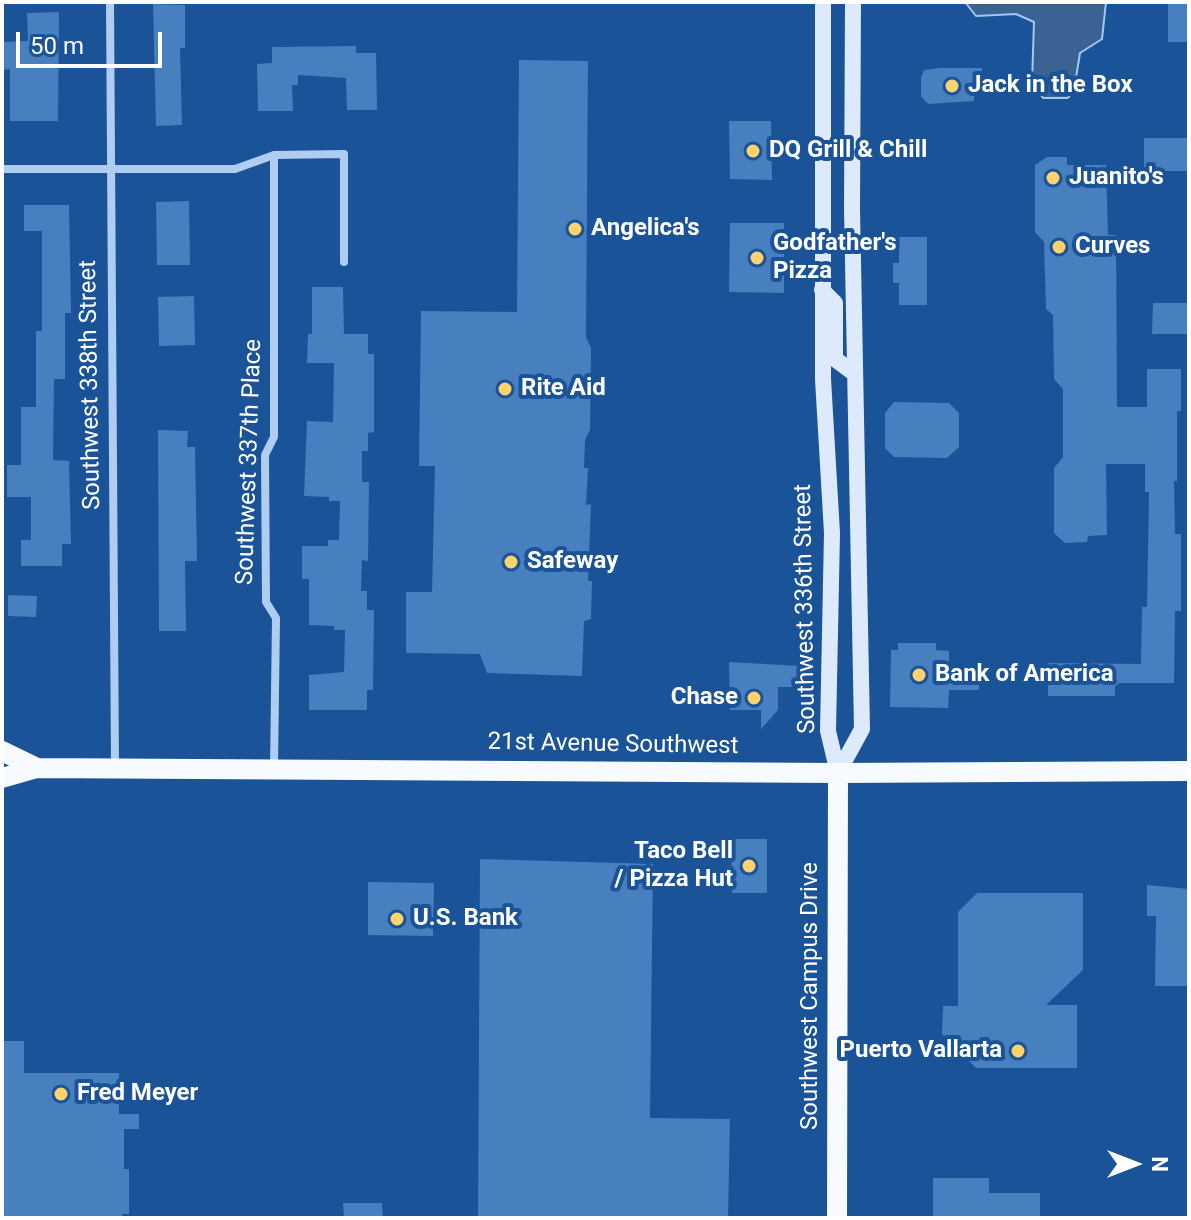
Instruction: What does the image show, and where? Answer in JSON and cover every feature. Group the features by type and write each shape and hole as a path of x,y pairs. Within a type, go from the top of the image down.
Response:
{"main road":[{"name":"Southwest 336th Street","path":"823,2 822,290 832,533 828,731 838,773"},
{"name":"Southwest 336th Street","path":"838,773 862,729 861,533 855,374 853,2"},
{"path":"822,290 835,303 835,359 855,374"},
{"name":"21st Avenue Southwest","path":"2,751 37,768"},
{"name":"21st Avenue Southwest","path":"2,778 37,768 838,773 1189,771"},
{"name":"Southwest Campus Drive","path":"837,1218 838,773"}],"street":[{"name":"Southwest 338th Street","path":"110,2 108,169 115,768"},
{"path":"2,169 235,169 274,155 344,154 344,262"},
{"name":"Southwest 337th Place","path":"274,155 274,437 265,455 266,602 276,618 274,768"}],"water":[{"path":"965,2 1106,2 1102,39 1080,53 1074,90 1068,98 1043,98 1032,83 1034,22 1016,14 976,16"}],"building":[{"path":"1168,2 1189,2 1189,42 1168,42"},
{"path":"153,4 185,5 185,48 180,48 182,125 156,126"},
{"path":"59,12 58,121 10,121 10,69 2,70 2,42 28,41 27,13"},
{"path":"356,46 356,53 376,53 377,110 347,110 346,78 298,75 298,85 292,85 293,111 258,111 257,64 272,63 272,47"},
{"path":"519,60 588,61 586,337 591,348 590,430 585,440 584,468 588,468 586,505 591,504 588,581 592,581 591,619 584,621 582,676 487,673 480,654 406,653 406,592 432,592 435,466 419,466 421,311 517,312"},
{"name":"Jack in the Box","path":"982,68 983,94 974,94 974,101 928,104 921,96 921,77 924,70"},
{"name":"DQ Grill & Chill","path":"729,121 771,121 772,180 730,179"},
{"path":"1144,138 1189,138 1189,171 1144,171"},
{"path":"1047,157 1067,157 1067,165 1106,165 1108,235 1116,235 1117,407 1147,407 1147,369 1181,369 1181,411 1177,411 1177,481 1174,481 1175,534 1181,534 1181,611 1175,611 1174,683 1120,683 1115,686 1115,696 1048,696 1048,663 1141,664 1142,607 1147,607 1149,492 1145,492 1145,464 1106,464 1107,535 1088,536 1087,542 1065,543 1054,533 1054,468 1063,457 1063,389 1054,379 1053,315 1046,309 1044,242 1035,232 1035,165"},
{"path":"189,201 190,265 157,265 156,202"},
{"path":"24,205 69,205 71,313 65,313 65,379 54,379 53,460 69,461 71,544 62,544 62,566 21,566 21,540 31,540 31,497 7,497 7,465 21,465 21,407 36,407 36,331 42,331 42,231 24,231"},
{"name":"Godfather's Pizza","path":"730,223 784,223 784,293 729,292"},
{"path":"899,237 927,237 927,305 899,305 899,283 893,283 893,263 899,263"},
{"path":"312,287 343,287 344,334 368,334 368,354 374,354 374,432 368,433 368,451 362,451 362,482 369,482 368,561 362,560 361,591 367,591 367,610 374,610 373,690 367,690 367,710 309,710 309,675 344,672 345,630 334,630 334,626 309,625 309,579 302,579 302,546 328,546 328,540 339,540 340,501 329,501 329,497 304,496 307,421 333,422 334,363 307,363 308,334 312,334"},
{"path":"194,296 195,345 159,346 158,297"},
{"path":"1153,303 1189,303 1189,334 1152,334"},
{"path":"894,402 949,403 959,413 959,447 947,458 894,457 885,448 885,413"},
{"path":"158,430 188,431 187,447 195,447 197,561 185,561 186,631 159,631"},
{"path":"8,595 37,596 36,617 8,616"},
{"name":"Bank of America","path":"898,643 936,643 936,650 949,651 949,672 979,674 979,690 949,690 948,708 890,707 891,650 898,650"},
{"name":"Chase","path":"729,662 800,666 800,687 778,687 778,710 761,729 761,710 730,710"},
{"name":"Taco Bell / Pizza Hut","path":"731,839 767,839 767,893 732,893"},
{"path":"480,859 653,864 650,1118 730,1119 728,1218 478,1218"},
{"path":"368,882 434,883 433,936 368,935"},
{"path":"1147,885 1189,889 1189,986 1155,986 1156,916 1147,916"},
{"path":"977,893 1083,893 1083,970 1046,1005 1077,1005 1077,1068 976,1068 942,1034 943,1006 958,1006 958,912"},
{"name":"Fred Meyer","path":"2,1041 24,1041 24,1073 119,1073 119,1114 139,1114 139,1129 124,1129 124,1169 129,1169 129,1214 122,1214 122,1218 2,1218"},
{"path":"933,1178 989,1178 989,1193 1040,1193 1040,1218 933,1218"},
{"path":"343,1203 382,1203 383,1218 344,1218"}],"place":[{"name":"Jack in the Box","path":"952,86"},
{"name":"DQ Grill & Chill","path":"753,151"},
{"name":"Juanito's","path":"1053,178"},
{"name":"Angelica's","path":"575,229"},
{"name":"Curves","path":"1059,247"},
{"name":"Godfather's Pizza","path":"757,258"},
{"name":"Rite Aid","path":"505,389"},
{"name":"Safeway","path":"511,562"},
{"name":"Bank of America","path":"919,675"},
{"name":"Chase","path":"754,698"},
{"name":"Taco Bell / Pizza Hut","path":"749,866"},
{"name":"U.S. Bank","path":"397,919"},
{"name":"Puerto Vallarta","path":"1018,1051"},
{"name":"Fred Meyer","path":"61,1094"}]}
